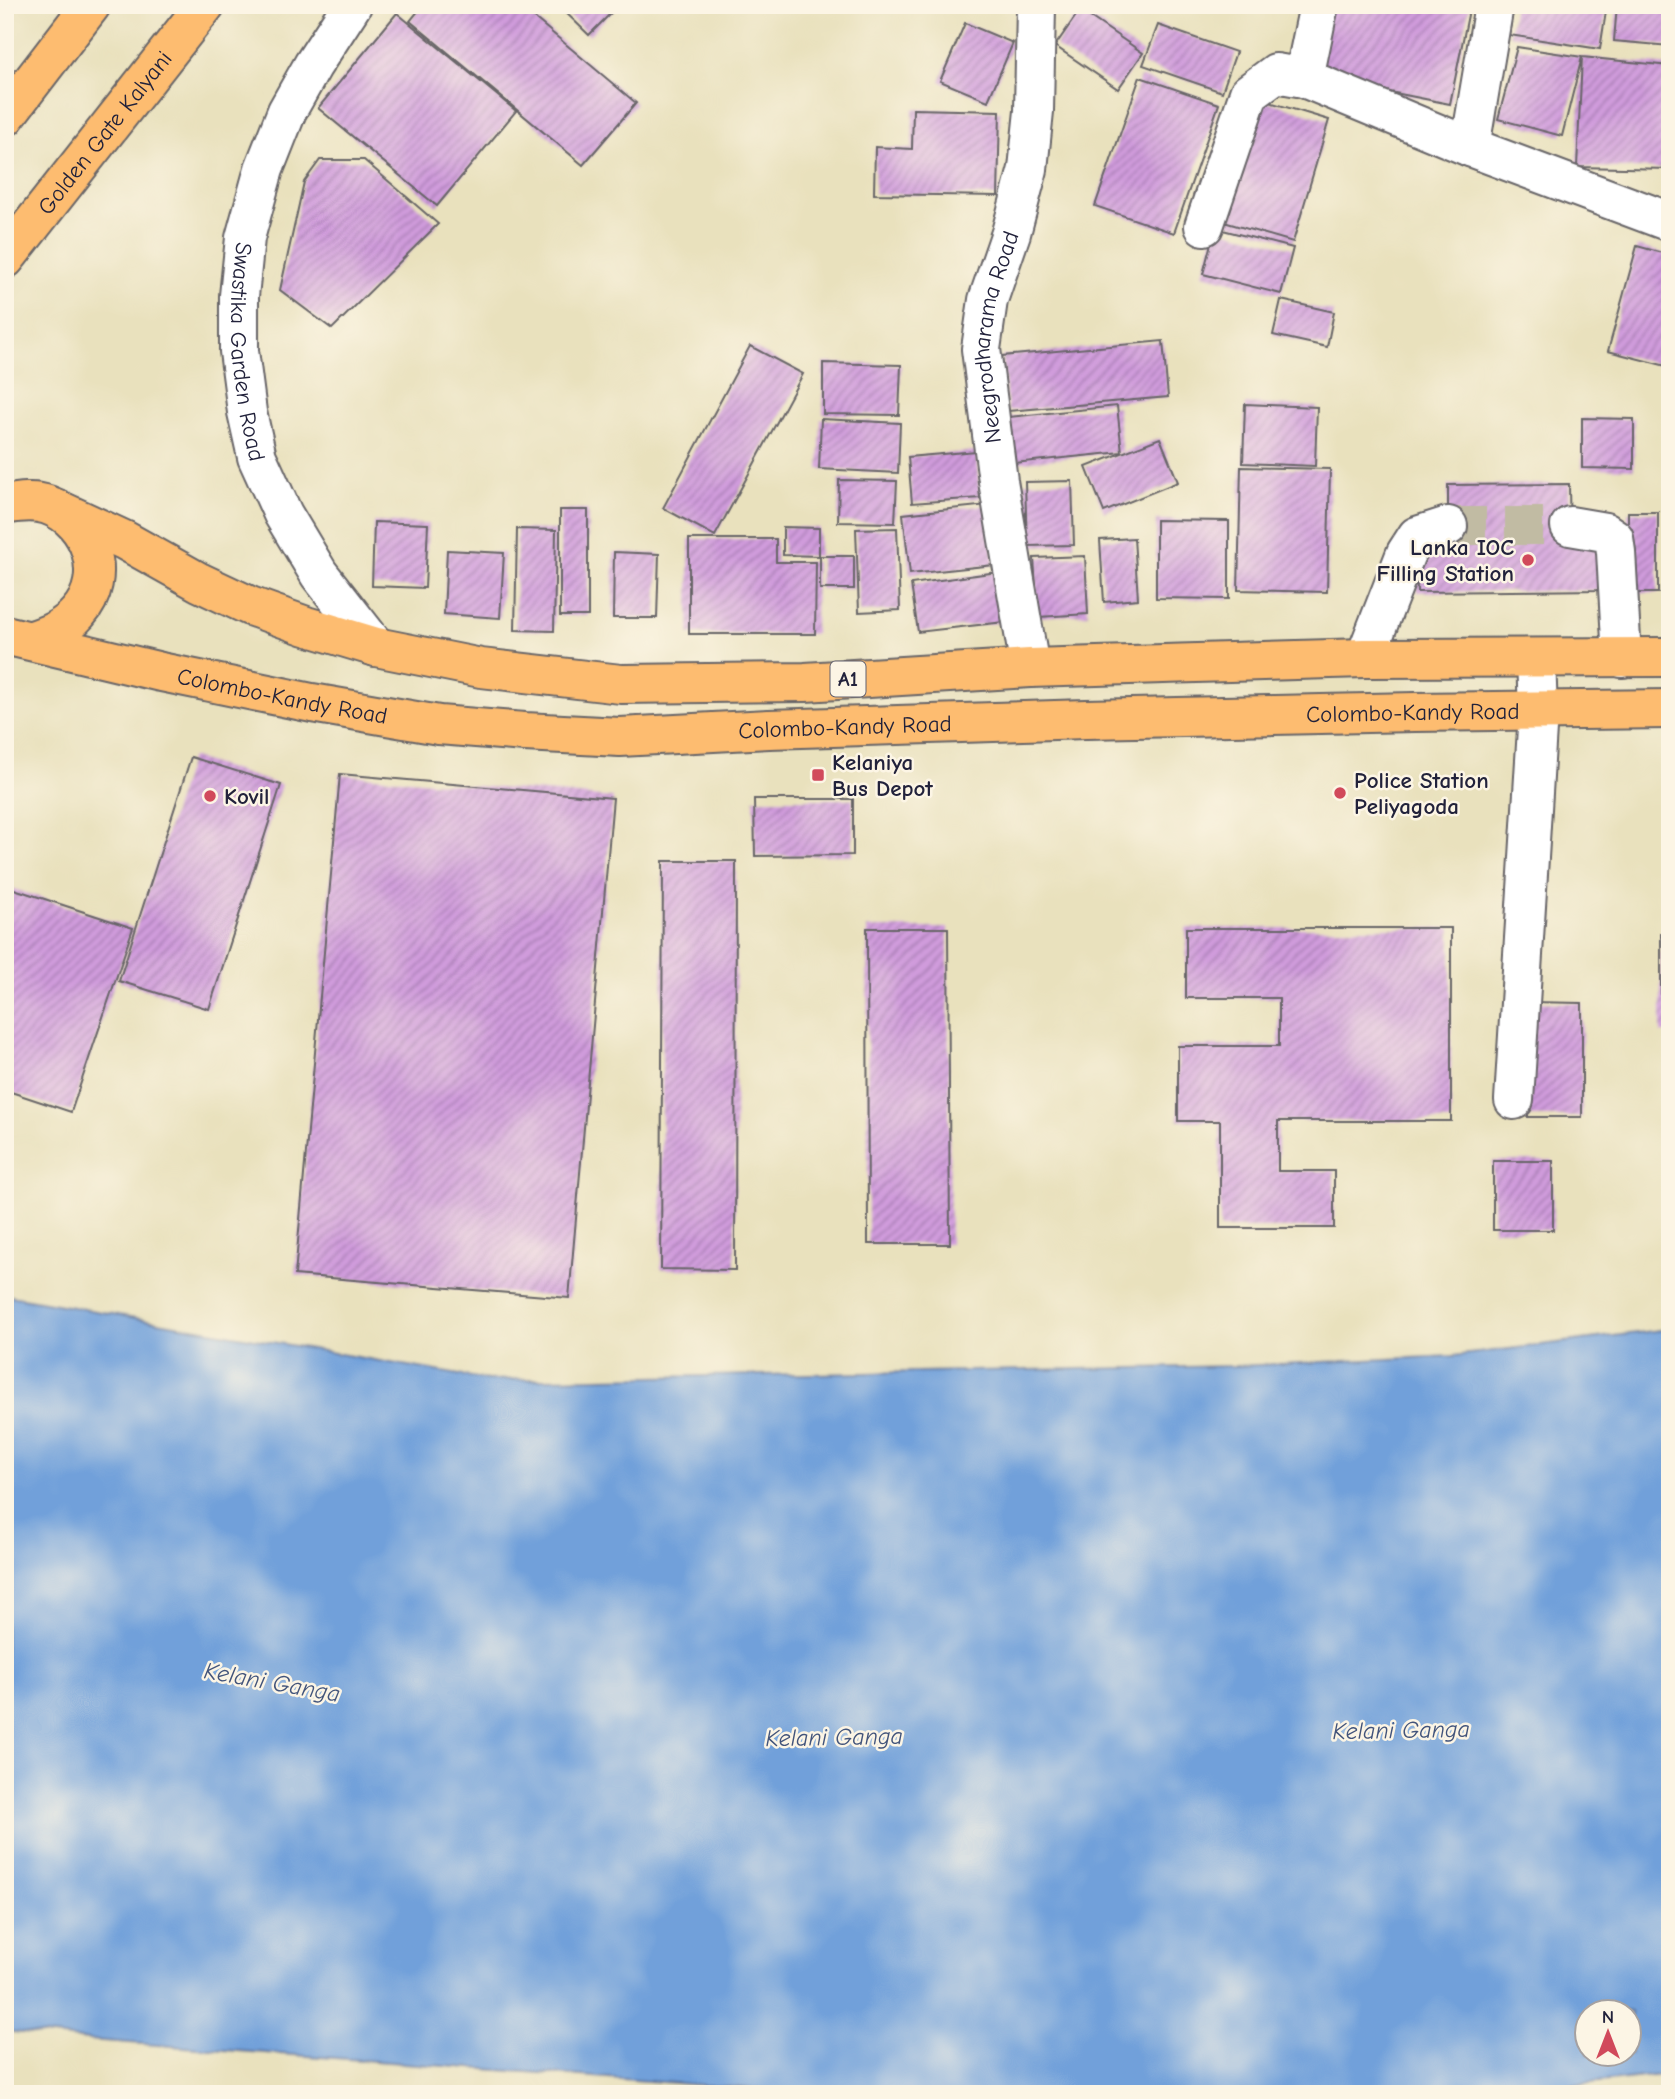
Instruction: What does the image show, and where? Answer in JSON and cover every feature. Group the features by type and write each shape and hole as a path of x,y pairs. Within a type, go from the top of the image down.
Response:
{"highway":[{"path":"5,117 92,5"},
{"name":"Golden Gate Kalyani","path":"5,259 205,5"},
{"name":"Colombo-Kandy Road","path":"9,503 38,503 59,510 124,540 188,577 250,606 376,647 481,668 621,684 805,682 1030,668 1365,658 1670,657"},
{"path":"19,638 54,632 81,611 91,590 94,579 93,556 89,544 77,525 59,510"},
{"name":"Colombo-Kandy Road","path":"19,638 161,672 312,703 439,724 620,737 769,729 1073,720 1670,709"}],"street":[{"name":"Swastika Garden Road","path":"352,5 306,76 264,169 246,238 239,296 239,351 247,412 257,457 284,514 319,574 376,647"},
{"name":"Neegrodharama Road","path":"1030,668 998,481 981,349 988,300 1011,233 1028,169 1034,111 1036,5"},
{"path":"1304,78 1320,5"},
{"path":"1470,148 1494,5"},
{"path":"1205,226 1249,93 1276,73 1304,78 1470,148 1670,222"},
{"path":"1365,658 1406,553 1417,536 1448,526"},
{"path":"1570,526 1605,532 1614,538 1622,658"},
{"path":"1514,1100 1538,712 1536,659"}],"water":[{"name":"Kelani Ganga","path":"5,1295 488,1380 1236,1366 1453,1356 1670,1329 1670,2074 1491,2094 825,2094 89,2040 5,2031"}],"building":[{"path":"423,5 519,5 636,103 583,165 410,21"},
{"path":"558,5 619,5 589,35"},
{"path":"1330,5 1470,5 1450,104 1315,77"},
{"path":"1514,5 1607,5 1600,49 1509,35"},
{"path":"1617,5 1670,9 1670,46 1614,41"},
{"path":"1080,10 1143,53 1118,89 1055,46"},
{"path":"397,13 516,111 437,206 318,108"},
{"path":"965,23 1013,43 988,101 940,81"},
{"path":"1158,25 1236,52 1222,92 1143,65"},
{"path":"1517,47 1582,57 1562,136 1498,119"},
{"path":"1582,57 1670,66 1670,169 1577,167"},
{"path":"1140,77 1219,104 1174,233 1095,206"},
{"path":"1253,97 1329,120 1293,242 1217,220"},
{"path":"913,109 1000,111 998,196 874,194 875,147 912,149"},
{"path":"320,160 364,160 438,224 332,329 280,290 304,182"},
{"path":"1215,228 1293,248 1281,294 1203,274"},
{"path":"1637,246 1670,255 1670,367 1608,351"},
{"path":"1281,300 1334,312 1327,347 1273,335"},
{"path":"1163,341 1168,397 1008,411 1002,356"},
{"path":"750,346 803,374 715,536 663,508"},
{"path":"823,363 901,365 899,415 823,414"},
{"path":"1245,404 1317,407 1315,466 1243,463"},
{"path":"1117,406 1122,452 1014,463 1009,417"},
{"path":"1582,418 1634,419 1634,469 1582,468"},
{"path":"821,419 900,423 898,473 819,469"},
{"path":"1160,438 1178,482 1104,512 1086,467"},
{"path":"976,451 980,498 912,503 908,457"},
{"path":"1241,467 1330,469 1327,592 1238,590"},
{"path":"839,480 897,481 895,523 838,522"},
{"path":"1072,481 1074,545 1027,546 1025,482"},
{"path":"1569,484 1570,542 1601,542 1602,590 1417,592 1416,546 1448,526 1448,485"},
{"path":"988,505 994,565 910,574 903,514"},
{"path":"560,510 588,510 588,616 560,616"},
{"path":"1628,512 1658,512 1658,593 1628,593"},
{"path":"1156,520 1229,521 1229,599 1156,598"},
{"path":"374,522 428,524 425,588 372,586"},
{"path":"783,527 819,528 819,556 783,555"},
{"path":"897,528 900,610 859,612 856,529"},
{"path":"517,529 556,530 554,631 515,630"},
{"path":"1134,538 1138,599 1104,602 1100,540"},
{"path":"689,539 776,539 776,562 816,562 815,634 689,634"},
{"path":"447,550 504,553 500,618 444,614"},
{"path":"614,552 659,554 657,618 613,618"},
{"path":"820,556 854,556 854,589 820,589"},
{"path":"1085,556 1088,614 1038,617 1034,558"},
{"path":"998,572 1004,622 918,632 911,584"},
{"path":"191,757 281,785 209,1009 119,981"},
{"path":"340,774 613,798 569,1298 295,1275"},
{"path":"754,799 853,799 853,855 755,856"},
{"path":"663,861 736,861 735,1270 661,1269"},
{"path":"5,886 133,928 71,1112 5,1090"},
{"path":"867,928 948,928 950,1244 868,1244"},
{"path":"1186,928 1451,928 1451,1121 1278,1121 1278,1171 1334,1171 1334,1228 1220,1228 1220,1121 1178,1121 1178,1046 1279,1046 1279,998 1186,998"},
{"path":"1661,934 1670,934 1670,1033 1661,1033"},
{"path":"1529,1002 1582,1003 1582,1117 1528,1117"},
{"path":"1493,1161 1553,1161 1553,1230 1493,1230"}],"tunnel":[{"path":"1448,526 1570,526"}],"place":[{"name":"Lanka IOC Filling Station","path":"1528,560"},
{"name":"Kelaniya Bus Depot","path":"818,775"},
{"name":"Police Station Peliyagoda","path":"1340,793"},
{"name":"Kovil","path":"210,796"}]}
